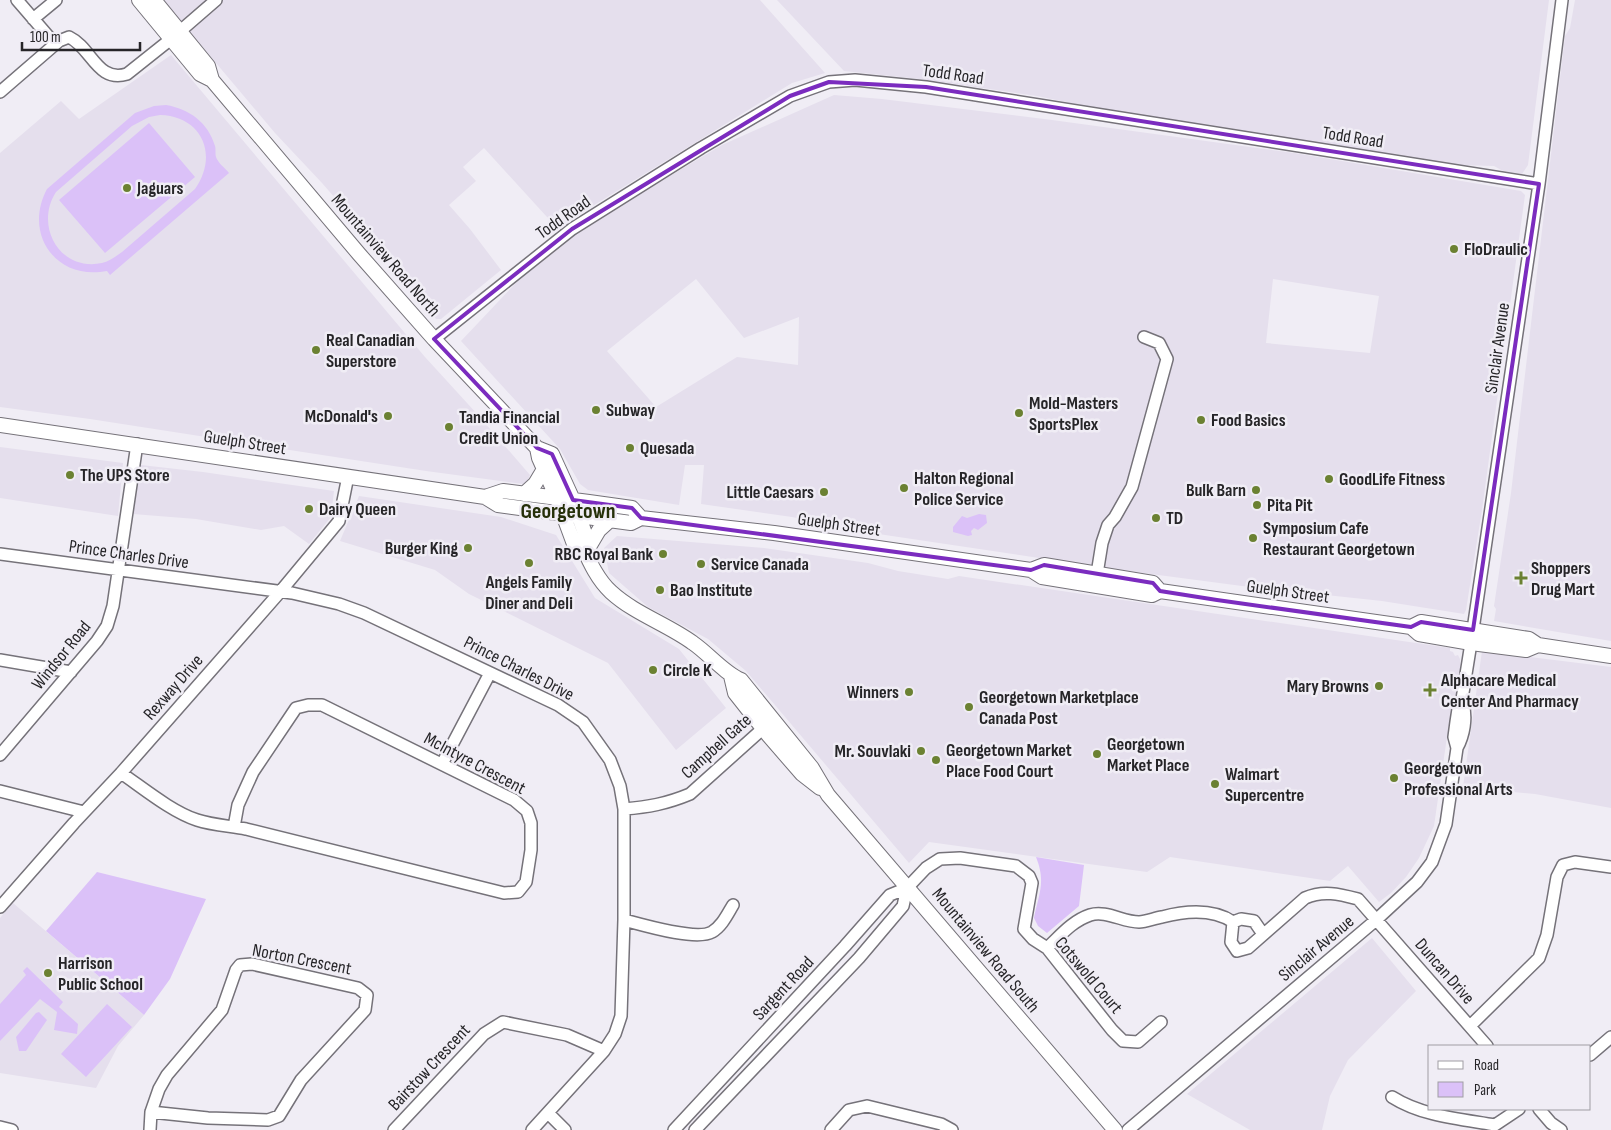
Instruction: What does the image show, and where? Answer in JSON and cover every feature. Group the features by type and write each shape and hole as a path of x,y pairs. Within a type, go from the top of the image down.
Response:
{"main road":[{"name":"Mountainview Road North","path":"139,0 175,35"},
{"name":"Mountainview Road North","path":"154,0 200,74 212,80 332,223 434,339 537,448 552,454 579,516"},
{"name":"Guelph Street","path":"0,425 485,497 498,505 563,514 631,523 641,518 774,533 1031,570 1044,565 1096,580 1153,583 1160,591 1411,627 1419,634 1472,637 1526,650 1538,646 1611,656"},
{"name":"Mountainview Road North","path":"537,448 563,514"},
{"path":"524,494 535,484 544,469"},
{"name":"Guelph Street","path":"485,497 503,491 573,500 632,508 641,518"},
{"name":"Mountainview Road South","path":"563,514 574,544 584,549 599,577 610,591 625,603 691,641 711,656 731,676 735,692 768,724 802,774 828,795 1115,1130"},
{"name":"Mountainview Road South","path":"579,516 587,539 584,549"},
{"path":"584,549 599,530 610,520"}],"street":[{"path":"17,0 55,44"},
{"path":"33,19 56,0"},
{"path":"0,92 59,40 69,37 77,41 107,74 118,77 126,74 216,0"},
{"name":"Sinclair Avenue","path":"1128,1130 1376,920 1417,882 1432,862 1446,824 1457,748 1454,736 1460,719 1458,709 1462,700 1472,637 1539,184 1562,0"},
{"name":"Todd Road","path":"434,339 572,229 701,148 790,96 829,82 855,80 926,87 1539,184"},
{"path":"1096,580 1102,544 1108,525 1115,518 1132,487 1167,359 1159,343 1144,337"},
{"name":"Windsor Road","path":"0,754 97,641 107,626 113,606 137,444"},
{"name":"Rexway Drive","path":"0,907 280,592 339,521 348,476"},
{"name":"Prince Charles Drive","path":"0,554 280,592 339,604 364,613 490,673 558,706 583,722 610,760 620,786 624,809 624,920 621,1016 616,1034 604,1051 532,1130"},
{"path":"0,660 71,672"},
{"path":"442,764 490,673"},
{"name":"McIntyre Crescent","path":"121,773 165,804 196,820 234,827 504,893 518,892 526,882 531,850 531,823 527,811 514,800 322,705 308,704 296,708 253,772 238,805 234,827"},
{"name":"Campbell Gate","path":"624,809 655,806 690,794 768,724"},
{"path":"0,791 84,812"},
{"name":"Cotswold Court","path":"907,888 926,868 940,859 960,858 1016,866 1029,876 1032,883 1024,929 1033,940 1047,948 1112,1030 1123,1041 1138,1042 1161,1022"},
{"path":"1470,1026 1539,958 1547,935 1556,877 1564,865 1575,862 1611,867"},
{"name":"Sargent Road","path":"674,1130 845,946 890,894 907,888"},
{"name":"Sargent Road","path":"694,1130 858,958 903,906 907,888"},
{"name":"Duncan Drive","path":"1263,934 1305,898 1316,894 1341,894 1358,899 1486,1045"},
{"path":"624,920 684,934 703,936 713,931 722,923 733,905"},
{"path":"1047,948 1072,924 1091,915 1102,915 1139,922 1178,913 1198,912 1222,915 1232,922"},
{"path":"1241,919 1254,921 1263,934 1248,948 1237,951 1231,942 1232,922 1241,919"},
{"path":"845,946 858,958"},
{"name":"Norton Crescent","path":"150,1130 151,1112 159,1089 167,1075 222,1010 236,970 240,965 252,964 358,988 367,995 366,1010 301,1080 279,1116 268,1120 208,1118 151,1112"},
{"name":"Bairstow Crescent","path":"394,1130 484,1034 503,1022 567,1035 604,1051"},
{"path":"1591,1054 1611,1036"},
{"path":"746,1054 758,1064"},
{"path":"1392,1097 1404,1105 1442,1115 1495,1125 1518,1110"},
{"path":"831,1130 849,1110 867,1106 941,1124 952,1130"},
{"path":"1541,1110 1551,1123 1561,1130"},
{"path":"548,1113 565,1130"},
{"path":"0,1127 12,1130"}],"highlighted area":[{"path":"829,82 926,87 1539,184 1473,630 1421,622 1411,627 1217,600 1160,591 1153,583 1044,565 1031,570 641,518 632,508 573,500 552,454 537,448 434,339 572,229 790,96"}],"shaded area":[{"path":"163,0 760,0 825,73 792,83 557,228 484,148 463,167 476,181 449,205 501,270 441,319 436,319 409,283 322,183 275,133"},
{"path":"777,0 1549,0 1528,165 1522,174 1503,171 1494,166 1458,165 1081,105 1037,96 929,80 844,71"},
{"path":"1575,0 1611,0 1611,641 1494,621 1496,609 1494,606 1511,493 1565,36 1570,28"},
{"path":"171,55 425,357 530,475 528,480 523,484 426,471 90,419 0,407 0,153 61,101 79,119"},
{"path":"834,95 1052,120 1294,153 1521,191 1525,195 1482,510 1464,614 1382,601 1242,586 1113,569 865,532 792,517 701,504 704,465 685,465 679,505 588,490 580,484 560,449 461,341 530,268 574,233 722,145","holes":["696,279 744,338 799,317 798,365 737,357 656,407 607,351","1273,279 1379,296 1370,353 1266,343"]},
{"path":"0,447 123,463 118,516 0,498"},
{"path":"141,465 334,491 331,517 309,544 284,526 261,530 196,519 133,514"},
{"path":"359,496 501,517 556,535 595,598 679,649 726,708 676,750 608,663 469,594 435,570 340,541"},
{"path":"617,536 764,548 868,563 898,571 948,579 959,576 1450,648 1450,651 1455,656 1458,655 1460,659 1460,679 1453,730 1447,737 1434,826 1419,858 1406,877 1391,893 1379,902 1348,866 1330,881 1170,857 1147,872 929,842 909,863 746,671 708,639 648,607 609,573 604,548"},
{"path":"1482,651 1611,667 1611,808 1535,794 1463,787"},
{"name":"Harrison Public School","path":"13,903 144,1015 118,1046 96,1088 0,1073 0,918"},
{"path":"1372,938 1416,991 1348,1060 1330,1096 1322,1130 1250,1130 1187,1094"}],"green space":[{"path":"166,105 174,107 190,113 196,118 208,130 215,146 217,159 229,173 110,275 107,271 89,272 73,269 59,261 49,251 42,237 39,222 41,206 47,189 135,113 154,106","holes":["160,115 175,117 187,122 196,130 206,151 206,163 195,189 122,252 108,261 87,264 74,260 63,253 55,244 50,232 48,219 50,205 56,192 132,126 149,117"]},
{"name":"Jaguars","path":"149,123 195,177 105,253 59,200"},
{"path":"979,514 986,515 987,523 978,530 974,528 971,531 972,535 968,536 953,532 953,527 962,516 967,518"},
{"path":"1036,857 1084,865 1079,906 1047,933 1038,926 1034,918 1041,881"},
{"path":"97,872 206,899 170,979 144,1015 46,931"},
{"path":"27,967 63,1002 59,1007 78,1024 77,1034 54,1030 57,1012 40,999 0,1041 0,1004 26,975 23,971"},
{"path":"107,1004 132,1027 86,1077 61,1054"},
{"path":"39,1012 47,1020 26,1051 19,1051 16,1037 36,1013"}],"place":[{"name":"Jaguars","path":"127,188"},
{"name":"FloDraulic","path":"1454,249"},
{"name":"Real Canadian Superstore","path":"316,350"},
{"name":"Subway","path":"596,410"},
{"name":"Mold-Masters SportsPlex","path":"1019,413"},
{"name":"McDonald's","path":"388,416"},
{"name":"Food Basics","path":"1201,420"},
{"name":"Tandia Financial Credit Union","path":"449,427"},
{"name":"Quesada","path":"630,448"},
{"name":"The UPS Store","path":"70,475"},
{"name":"GoodLife Fitness","path":"1329,479"},
{"name":"Halton Regional Police Service","path":"904,488"},
{"name":"Bulk Barn","path":"1256,490"},
{"name":"Little Caesars","path":"824,492"},
{"name":"Pita Pit","path":"1257,505"},
{"name":"Dairy Queen","path":"309,509"},
{"name":"TD","path":"1156,518"},
{"name":"Symposium Cafe Restaurant Georgetown","path":"1253,538"},
{"name":"Burger King","path":"468,548"},
{"name":"RBC Royal Bank","path":"663,554"},
{"name":"Angels Family Diner and Deli","path":"529,563"},
{"name":"Service Canada","path":"701,564"},
{"name":"Shoppers Drug Mart","path":"1521,578"},
{"name":"Bao Institute","path":"660,590"},
{"name":"Circle K","path":"653,670"},
{"name":"Mary Browns","path":"1379,686"},
{"name":"Alphacare Medical Center And Pharmacy","path":"1430,690"},
{"name":"Winners","path":"909,692"},
{"name":"Georgetown Marketplace Canada Post","path":"969,707"},
{"name":"Mr. Souvlaki","path":"921,751"},
{"name":"Georgetown Market Place","path":"1097,754"},
{"name":"Georgetown Market Place Food Court","path":"936,760"},
{"name":"Georgetown Professional Arts","path":"1394,778"},
{"name":"Walmart Supercentre","path":"1215,784"},
{"name":"Harrison Public School","path":"48,973"}],"district":[{"name":"Georgetown","path":"568,510"}]}
